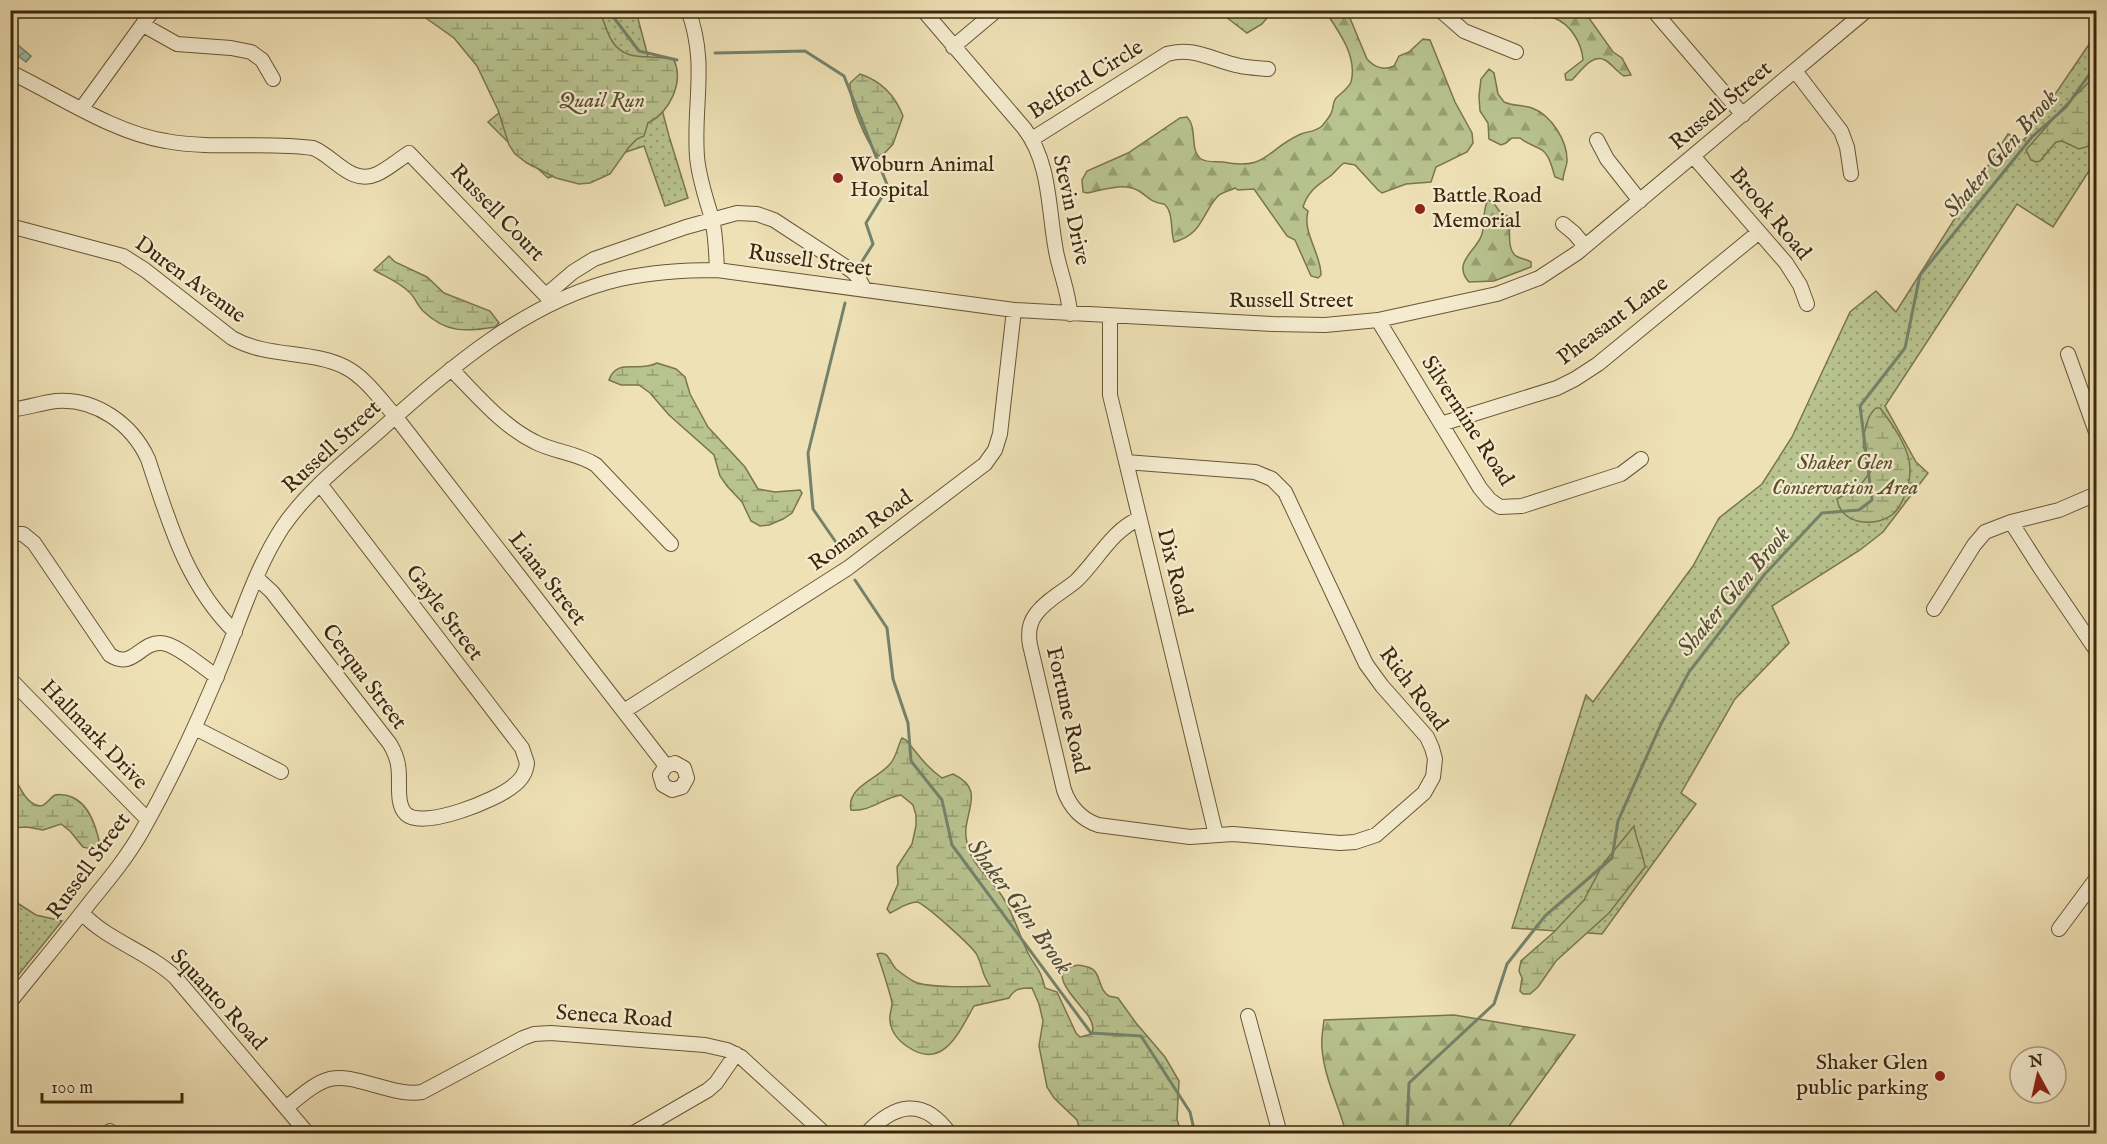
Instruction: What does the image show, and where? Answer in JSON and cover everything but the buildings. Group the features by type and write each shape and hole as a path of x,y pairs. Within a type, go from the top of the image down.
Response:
{"street":[{"path":"10,72 82,108 153,10"},
{"path":"688,10 695,32 700,67 697,156 701,184 712,219 717,270"},
{"name":"Stevin Drive","path":"923,10 1032,139 1046,182 1055,248 1069,296 1070,314"},
{"path":"953,47 997,10"},
{"path":"1440,10 1464,31 1516,52"},
{"path":"1653,10 1743,115"},
{"name":"Russell Street","path":"10,1002 116,869 148,820 169,783 195,728 257,578 282,528 301,503 451,369 550,299 636,276 668,271 717,270 1014,310 1310,326 1377,320 1447,306 1510,290 1549,272 1640,201 1867,10"},
{"path":"143,25 177,44 231,48 251,52 262,60 273,79"},
{"name":"Belford Circle","path":"1032,139 1167,54 1192,51 1240,66 1268,69"},
{"path":"1796,72 1841,131 1848,147 1851,174"},
{"name":"Russell Court","path":"82,108 126,130 166,142 216,146 313,148 329,157 350,174 358,177 370,177 377,174 410,153 550,299"},
{"path":"1597,140 1606,159 1640,201"},
{"name":"Brook Road","path":"1693,156 1794,275 1808,304"},
{"path":"550,299 580,267 594,259 712,219 744,213 763,215 774,220 852,271 865,290"},
{"path":"1563,224 1571,229 1585,246"},
{"name":"Duren Avenue","path":"10,226 108,250 123,256 241,343 256,348 330,361 346,367 363,381 395,417"},
{"name":"Pheasant Lane","path":"1442,424 1557,388 1575,380 1598,364 1759,232"},
{"name":"Roman Road","path":"624,711 848,568 985,464 995,450 1000,434 1014,310"},
{"name":"Dix Road","path":"1110,316 1109,389 1216,835"},
{"name":"Silvermine Road","path":"1377,320 1480,488 1496,504 1505,508 1522,506 1618,475 1641,459"},
{"path":"2068,354 2097,432"},
{"path":"451,369 494,413 518,433 542,446 596,465 671,544"},
{"path":"10,410 55,401 81,403 110,415 132,433 148,459 188,569 213,606 235,632"},
{"name":"Liana Street","path":"395,417 666,766"},
{"name":"Rich Road","path":"1126,462 1250,471 1267,476 1277,483 1288,498 1366,664 1382,686 1423,732 1434,753 1433,777 1424,793 1388,826 1369,838 1347,843 1233,834 1216,835"},
{"name":"Gayle Street","path":"320,484 522,748 527,759 526,769 513,787 481,804 436,817 416,818 406,815"},
{"path":"1934,609 1979,538 1991,529 2051,513 2097,494"},
{"name":"Fortune Road","path":"1139,519 1125,526 1074,582 1040,609 1030,626 1030,645 1064,790 1074,809 1085,819 1098,825 1190,837 1216,835"},
{"path":"2011,522 2096,650"},
{"path":"10,534 23,534 34,543 110,655 118,660 125,660 151,645 164,643 174,647 217,677"},
{"name":"Cerqua Street","path":"257,578 272,592 390,744 399,767 401,806 406,815"},
{"name":"Hallmark Drive","path":"10,679 148,820"},
{"path":"195,728 281,772"},
{"path":"2059,929 2097,879"},
{"name":"Squanto Road","path":"82,913 96,926 156,961 171,973 308,1134"},
{"path":"1248,1016 1280,1134"},
{"name":"Seneca Road","path":"286,1108 312,1086 335,1077 357,1079 407,1093 426,1091 523,1038 539,1033 551,1033 705,1045 736,1054 825,1134"},
{"path":"632,1134 708,1090 716,1083 736,1054"},
{"path":"866,1134 886,1115 899,1110 913,1109 934,1116 950,1134"}],"green space":[{"path":"1532,10 1584,11 1613,52 1622,58 1631,75 1624,76 1605,60 1595,59 1572,80 1566,80 1565,74 1583,60 1578,41 1566,25 1550,17 1535,18"},
{"name":"Quail Run","path":"416,11 598,11 612,41 624,53 674,60 677,69 676,87 663,112 648,123 644,136 629,147 610,174 590,183 579,184 556,178 515,154 509,145 498,110 477,66 454,38"},
{"name":"Quail Run","path":"531,11 636,11 688,198 665,206 644,146 548,178 534,165 532,166 488,122 569,56"},
{"path":"1221,11 1273,11 1262,24 1247,33"},
{"path":"1325,11 1347,11 1367,59 1379,67 1394,66 1399,56 1409,52 1423,39 1430,40 1455,102 1472,133 1473,143 1467,152 1436,167 1431,182 1406,184 1382,193 1355,165 1344,163 1317,186 1307,197 1303,207 1308,211 1309,235 1320,267 1321,275 1318,278 1311,276 1295,240 1287,236 1254,189 1238,190 1235,188 1221,194 1196,229 1183,239 1174,242 1171,216 1164,204 1153,201 1133,188 1113,187 1083,192 1082,180 1087,171 1128,153 1180,118 1187,117 1190,122 1195,150 1201,159 1238,164 1258,161 1289,140 1322,126 1333,109 1336,98 1350,84 1352,73 1352,63 1345,44"},
{"name":"Shaker Glen Conservation Area","path":"2096,34 2096,160 2053,227 2017,204 1885,406 1916,462 1928,473 1883,532 1860,550 1772,606 1789,643 1735,699 1681,793 1696,804 1602,934 1512,928 1586,695 1593,702 1693,566 1719,518 1762,484 1792,437 1850,312 1876,291 1896,312 2008,134 2024,140"},
{"path":"1489,69 1494,73 1498,94 1504,102 1539,111 1557,130 1567,154 1563,180 1555,177 1549,159 1539,148 1520,138 1512,138 1501,145 1489,139 1488,123 1480,111 1479,96 1481,79"},
{"path":"860,74 886,90 896,102 903,116 893,144 882,156 878,156 868,141 852,101 850,83"},
{"path":"2096,75 2096,144 2079,149 2062,141 2056,142 2040,161 2031,160 2026,150"},
{"path":"1488,200 1509,217 1513,253 1531,262 1531,267 1494,281 1469,282 1464,275 1464,262 1480,240"},
{"path":"389,256 395,262 427,277 444,293 490,311 499,323 495,327 465,330 448,327 431,318 406,289 374,270"},
{"path":"657,363 676,369 685,377 690,394 708,427 745,467 758,489 775,492 800,490 802,493 792,513 769,525 760,526 751,521 742,502 720,476 714,455 639,385 621,385 609,380 617,369 650,366"},
{"path":"1876,408 1880,408 1904,446 1910,463 1910,476 1903,500 1893,514 1877,521 1860,522 1845,514 1837,499 1859,487 1871,471 1864,438 1868,421"},
{"path":"902,738 936,774 942,778 953,774 968,785 972,797 966,835 971,855 1006,903 1045,988 1057,992 1076,1033 1080,1037 1092,1034 1093,1030 1089,1017 1068,990 1062,975 1065,969 1079,965 1096,972 1105,993 1118,998 1165,1057 1179,1081 1177,1119 1181,1133 1081,1133 1077,1120 1054,1098 1047,1087 1039,1046 1043,1021 1032,988 1019,989 1009,998 974,1006 956,1037 940,1051 931,1054 920,1053 908,1047 896,1036 890,1021 892,1003 877,954 886,955 896,969 913,981 922,984 952,987 990,986 974,950 921,904 913,902 906,904 890,913 887,909 898,884 897,867 912,844 916,826 913,805 901,795 865,809 851,810 853,795 890,764"},
{"path":"11,773 24,795 36,805 42,806 55,795 73,797 80,802 90,814 100,845 94,849 83,847 61,824 43,830 27,827 11,828"},
{"path":"1634,826 1645,867 1609,913 1556,961 1538,987 1530,994 1523,994 1520,991 1521,961 1554,932 1584,900 1603,864"},
{"path":"11,899 36,915 62,921 11,984"},
{"path":"1454,1015 1575,1035 1504,1133 1346,1133 1323,1059 1324,1020"}],"water":[{"path":"18,45 31,56 26,62 13,52"}],"waterway":[{"name":"Shaker Glen Brook","path":"608,10 639,51 677,60"},
{"name":"Shaker Glen Brook","path":"715,53 805,51 844,76 888,187 866,223 873,244 861,263"},
{"name":"Shaker Glen Brook","path":"1407,1134 1409,1083 1494,1004 1507,964 1545,916 1612,858 1618,821 1661,724 1689,672 1764,575 1822,513 1859,510 1872,500 1860,406 1905,348 1920,275 2032,137 2066,107 2096,65"},
{"name":"Shaker Glen Brook","path":"842,551 813,509 808,453 845,303"},
{"name":"Shaker Glen Brook","path":"855,580 887,628 893,679 908,723 911,761 942,800 952,845 1091,1033 1141,1036 1190,1112 1195,1134"}],"place":[{"name":"Woburn Animal Hospital","path":"838,178"},
{"name":"Battle Road Memorial","path":"1420,209"},
{"name":"Shaker Glen public parking","path":"1940,1076"}]}
